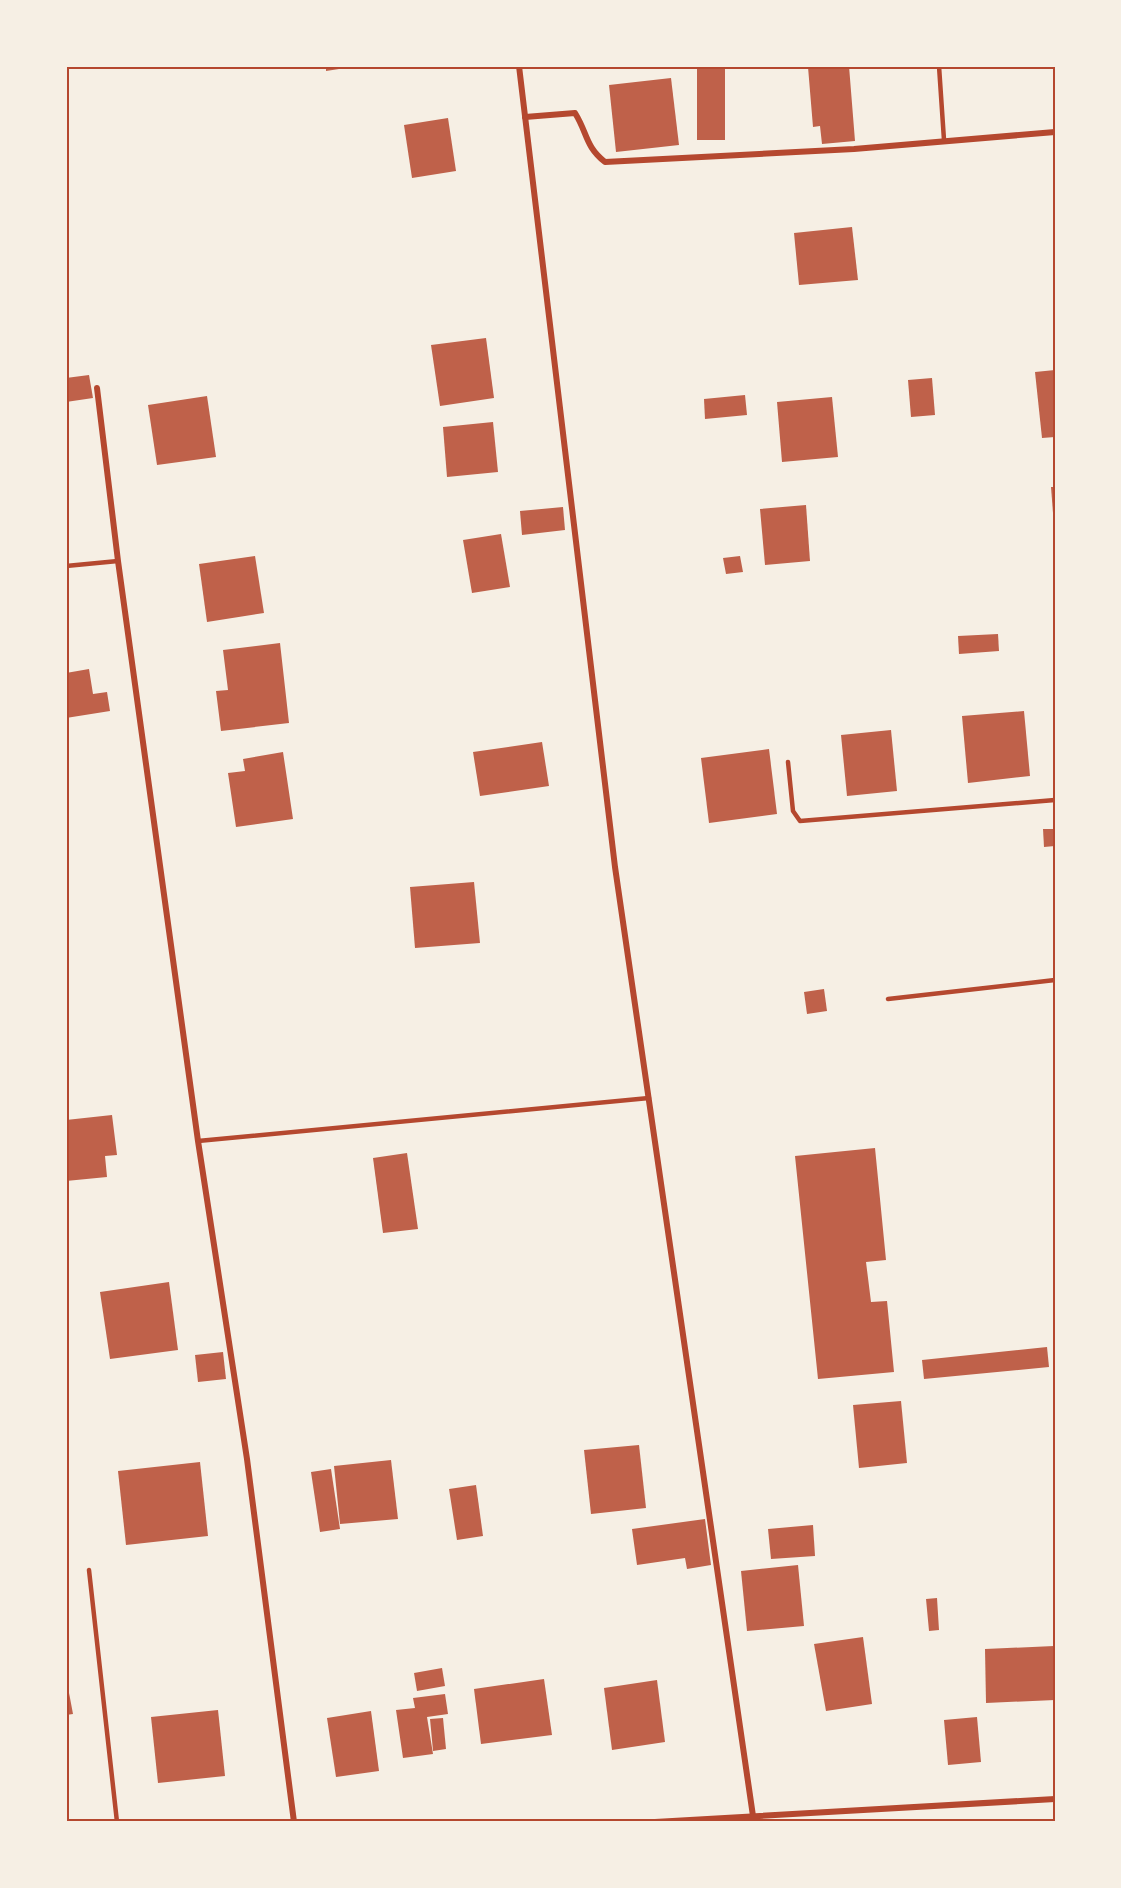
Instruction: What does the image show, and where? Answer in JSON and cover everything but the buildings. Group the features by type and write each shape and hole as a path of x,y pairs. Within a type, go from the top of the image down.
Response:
{"street":[{"path":"519,66 615,867 753,1816"},
{"path":"525,117 575,113 584,128 591,151 605,162 737,156 1055,132"},
{"path":"97,388 118,561 198,1141 247,1459 294,1822"},
{"path":"655,1822 1055,1799"}],"lane":[{"path":"939,66 944,140"},
{"path":"66,566 118,561"},
{"path":"788,762 793,811 800,822 1055,800"},
{"path":"888,999 1055,980"},
{"path":"198,1141 649,1098"},
{"path":"89,1570 117,1822"}]}
